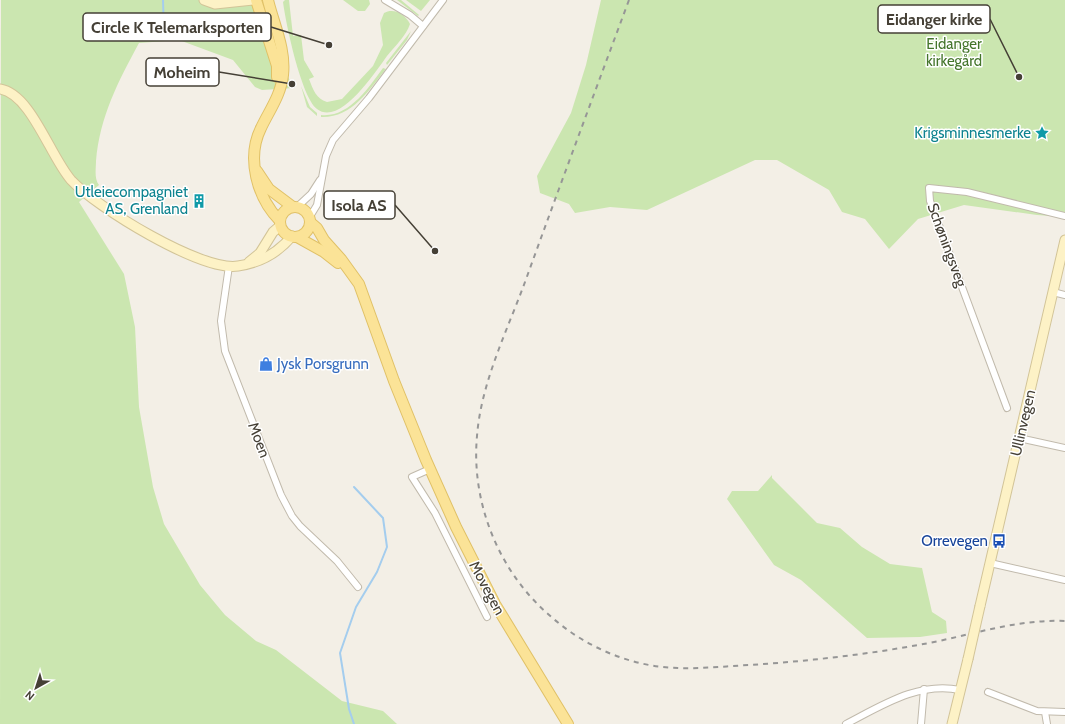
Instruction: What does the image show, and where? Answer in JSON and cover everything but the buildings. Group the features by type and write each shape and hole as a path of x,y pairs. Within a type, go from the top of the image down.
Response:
{"main road":[{"path":"206,1 219,0"},
{"path":"206,1 215,4 253,0"},
{"path":"256,0 277,66 277,90 275,102"},
{"path":"268,0 282,48 284,63 283,76 275,102 256,140 255,176 257,184 272,214 285,233 295,236"},
{"path":"0,89 11,93 23,102 67,175 90,198 114,215 194,258 211,264 238,267 248,263 260,253 273,232 280,224 285,210 295,207"},
{"path":"248,263 255,263 271,255 295,236 307,230 310,220 305,210 295,207 269,189 256,169"},
{"name":"Movegen","path":"310,220 324,240 341,258 363,293 394,381 430,469 495,604 568,724"},
{"name":"Movegen","path":"295,236 324,252 349,271"},
{"name":"Ullinvegen","path":"960,690 1065,240"},
{"path":"952,724 960,690"}],"street":[{"path":"385,0 410,15 423,26"},
{"path":"310,220 317,205 326,156 334,140 369,98 443,0"},
{"path":"295,207 311,194 321,179"},
{"name":"Schøningsveg","path":"1007,408 930,201 929,188 967,192 1065,216"},
{"name":"Moen","path":"229,266 221,321 225,351 281,495 292,516 300,526 337,561 358,587"},
{"path":"1053,292 1065,295"},
{"path":"1019,438 1065,448"},
{"name":"Movegen","path":"430,469 412,477 435,513 487,617"},
{"path":"990,563 1064,579 1065,572"},
{"path":"846,724 893,700 924,690 939,687 960,690"},
{"path":"921,724 924,690"},
{"path":"988,692 1045,712 1065,712"},
{"path":"1045,712 1047,724"}],"green space":[{"path":"1,0 261,0 263,20 293,88 262,90 255,87 233,60 179,40 139,43 117,86 101,129 96,161 96,177 99,185 79,202 124,274 135,327 139,407 153,487 164,524 200,585 225,615 256,641 276,650 342,701 383,711 397,724 0,724"},
{"path":"285,0 289,0 293,36 301,35 304,60 314,77 309,79 315,93 320,99 327,102 342,99 373,66 383,45 380,23 384,13 388,11 396,11 403,15 410,24 403,37 356,95 336,110 326,113 317,109 311,102 305,90 295,59 287,26 283,2"},
{"path":"343,0 369,0 370,4 365,11 358,11"},
{"path":"397,0 401,0 419,15 418,16"},
{"path":"406,0 430,0 421,11"},
{"name":"Eidanger kirkegård","path":"601,0 1065,0 1065,217 1037,215 964,205 918,219 889,249 865,219 842,212 829,190 777,160 755,160 647,210 610,207 575,213 569,204 540,193 537,176 571,113 586,65"},
{"path":"411,31 407,40 387,65 386,63"},
{"path":"383,68 386,69 358,102 342,113 321,117 321,115 331,115 341,112 357,100"},
{"path":"301,86 310,107 317,113 317,116 307,107"},
{"path":"772,475 772,478 817,523 840,528 862,547 890,564 922,568 932,612 946,621 947,633 920,637 867,638 801,580 774,565 727,499 732,491 758,491"}],"waterway":[{"path":"163,0 164,33"},
{"path":"354,487 383,518 387,547 377,572 356,607 340,653 349,709 354,724"}],"railway":[{"path":"629,0 489,377 479,416 476,461 484,510 502,556 515,577 530,596 548,614 576,636 608,653 642,664 660,667 705,668 863,654 929,643 1030,622 1065,621"}],"place":[{"name":"Circle K Telemarksporten","path":"329,45"},
{"name":"Eidanger kirke","path":"1019,77"},
{"name":"Moheim","path":"292,84"},
{"name":"Krigsminnesmerke","path":"1042,133"},
{"name":"Utleiecompagniet AS, Grenland","path":"199,201"},
{"name":"Isola AS","path":"435,251"},
{"name":"Jysk Porsgrunn","path":"266,364"},
{"name":"Orrevegen","path":"999,541"}]}
